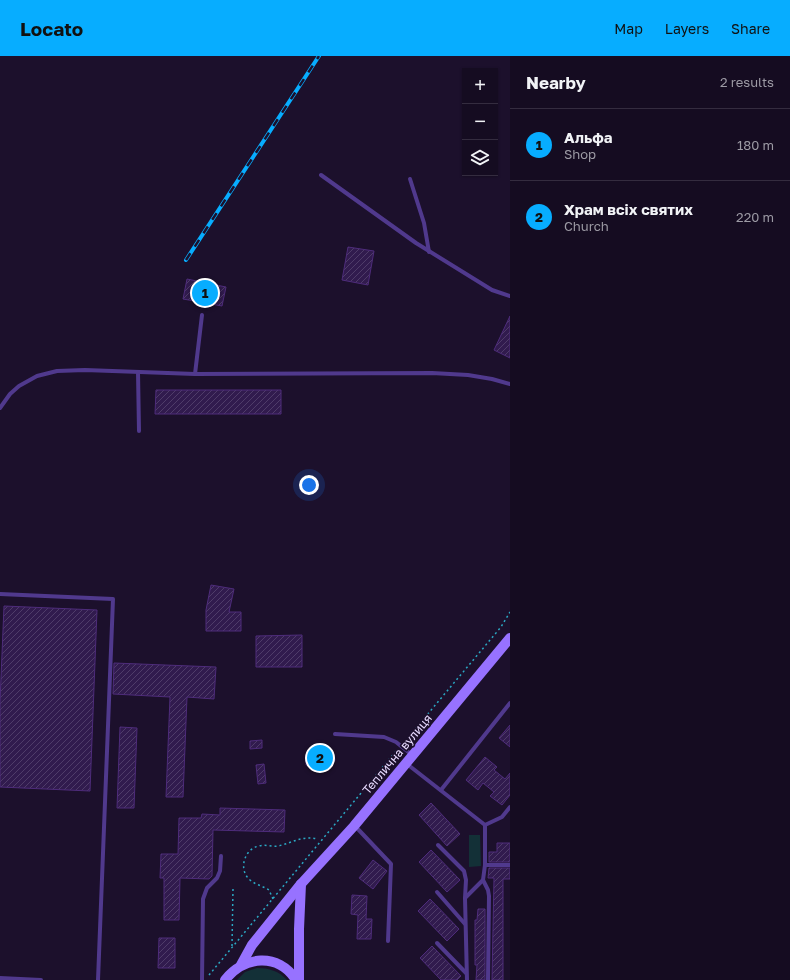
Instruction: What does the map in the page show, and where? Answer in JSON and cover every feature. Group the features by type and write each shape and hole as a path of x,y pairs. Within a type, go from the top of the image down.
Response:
{"main road":[{"name":"Теплична вулиця","path":"241,965 252,945 301,884 354,826 510,638"},
{"path":"299,980 301,884"},
{"path":"225,980 241,965 254,961 268,961 281,965 292,974 296,980"}],"lane":[{"path":"321,175 429,252 492,290 510,296"},
{"path":"410,179 424,223 429,252"},
{"path":"195,374 202,315"},
{"path":"0,408 10,394 19,386 37,376 57,371 85,370 195,374 432,373 468,375 510,384"},
{"path":"138,372 139,431"},
{"path":"0,594 113,599 98,980"},
{"path":"441,790 510,703"},
{"path":"335,734 384,737 413,755"},
{"path":"406,764 485,825"},
{"path":"485,825 502,817 510,807"},
{"path":"485,825 485,865 483,880 489,896 488,980"},
{"path":"354,826 390,864 388,941"},
{"path":"438,845 464,871 466,880 465,925 467,980"},
{"path":"203,980 203,899 207,888 217,878 220,871 221,856"},
{"path":"485,865 510,865"},
{"path":"465,898 483,880"},
{"path":"437,892 465,925"},
{"path":"437,943 466,974"},
{"path":"0,978 41,980"}],"path":[{"path":"203,980 273,899 501,627 510,612"},
{"path":"273,899 269,890 252,882 245,874 244,864 247,854 259,846 277,846 300,839 317,839"},
{"path":"232,947 233,888"}],"green space":[{"path":"469,835 480,835 481,866 469,867"},
{"path":"257,968 274,971 281,974 287,980 237,980 245,972"}],"building":[{"path":"348,247 374,251 368,285 342,280"},
{"path":"187,279 226,287 222,306 183,299"},
{"path":"510,316 510,358 494,350"},
{"path":"156,390 281,390 281,414 155,414"},
{"path":"211,585 234,589 229,612 241,612 241,631 206,631 206,610"},
{"path":"4,606 97,610 90,791 0,787 0,702"},
{"path":"302,635 302,667 256,667 256,636"},
{"path":"114,663 216,667 214,699 187,697 183,797 166,797 170,697 113,694"},
{"path":"510,725 510,747 499,738"},
{"path":"120,727 137,728 134,808 117,808"},
{"path":"262,740 262,748 250,749 250,741"},
{"path":"324,750 330,751 334,756 335,760 332,765 326,769 321,769 316,765 306,765 306,756 315,756"},
{"path":"485,757 497,767 494,770 505,779 510,773 510,795 502,805 490,796 494,792 483,783 478,790 466,780"},
{"path":"264,764 266,783 258,784 256,765"},
{"path":"431,803 460,834 447,846 419,815"},
{"path":"220,808 285,810 284,832 213,830 212,876 209,879 180,878 179,920 164,920 164,878 160,878 161,854 178,854 179,818 201,818 202,814 220,815"},
{"path":"497,843 510,843 510,862 489,862 489,852 497,852"},
{"path":"431,850 460,880 447,892 419,862"},
{"path":"373,860 387,871 373,889 359,878"},
{"path":"489,868 510,868 510,879 503,879 503,980 492,980 494,878 488,878"},
{"path":"352,895 367,896 366,919 372,919 371,939 357,939 358,915 351,914"},
{"path":"430,899 459,929 447,941 418,911"},
{"path":"478,909 485,909 485,980 476,980 477,965 475,965 475,920 477,920"},
{"path":"159,938 175,938 175,968 158,968"},
{"path":"432,946 461,976 457,980 441,980 420,958"}],"railway":[{"path":"186,260 319,56"}],"place":[{"name":"Альфа","path":"205,293"},
{"name":"Храм всіх святих","path":"320,758"}]}
